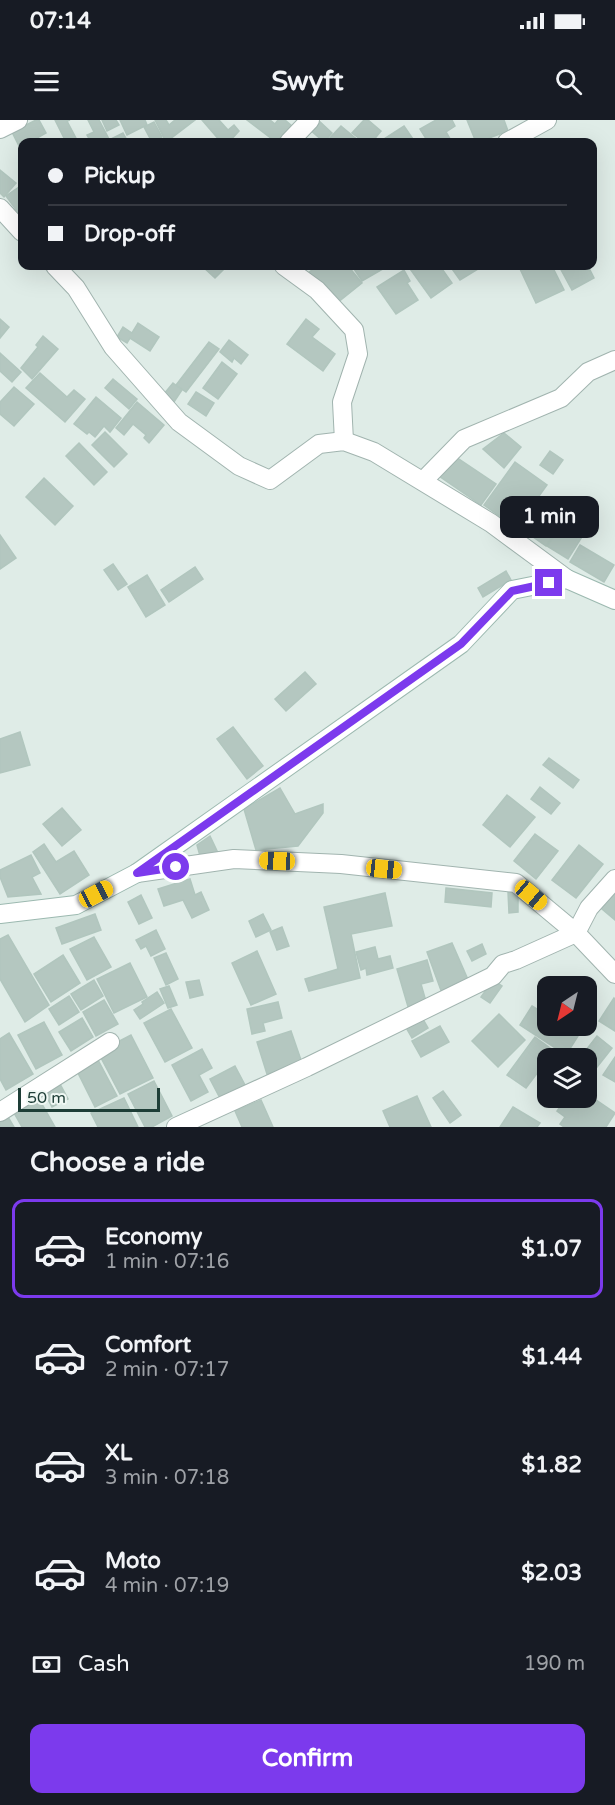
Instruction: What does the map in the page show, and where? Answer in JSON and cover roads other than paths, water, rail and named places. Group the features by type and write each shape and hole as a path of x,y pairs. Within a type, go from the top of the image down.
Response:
{"street":[{"path":"0,129 18,120"},
{"path":"293,138 310,120"},
{"path":"514,138 547,120"},
{"path":"0,208 18,228"},
{"path":"59,270 76,288 113,347 179,422 239,466 270,480 319,444 344,441 374,452 490,523 567,579 613,595"},
{"path":"292,270 317,290 354,330 358,354 342,402 344,441"},
{"path":"423,482 464,439 561,398 588,372 615,360"},
{"path":"0,914 76,905 137,873 461,644 512,591 567,579"},
{"path":"137,873 234,859 341,864 516,883 576,933 615,974"},
{"path":"176,1127 381,1032 493,976 503,964 576,933 589,908 615,879"},
{"path":"0,1112 110,1042"}]}
